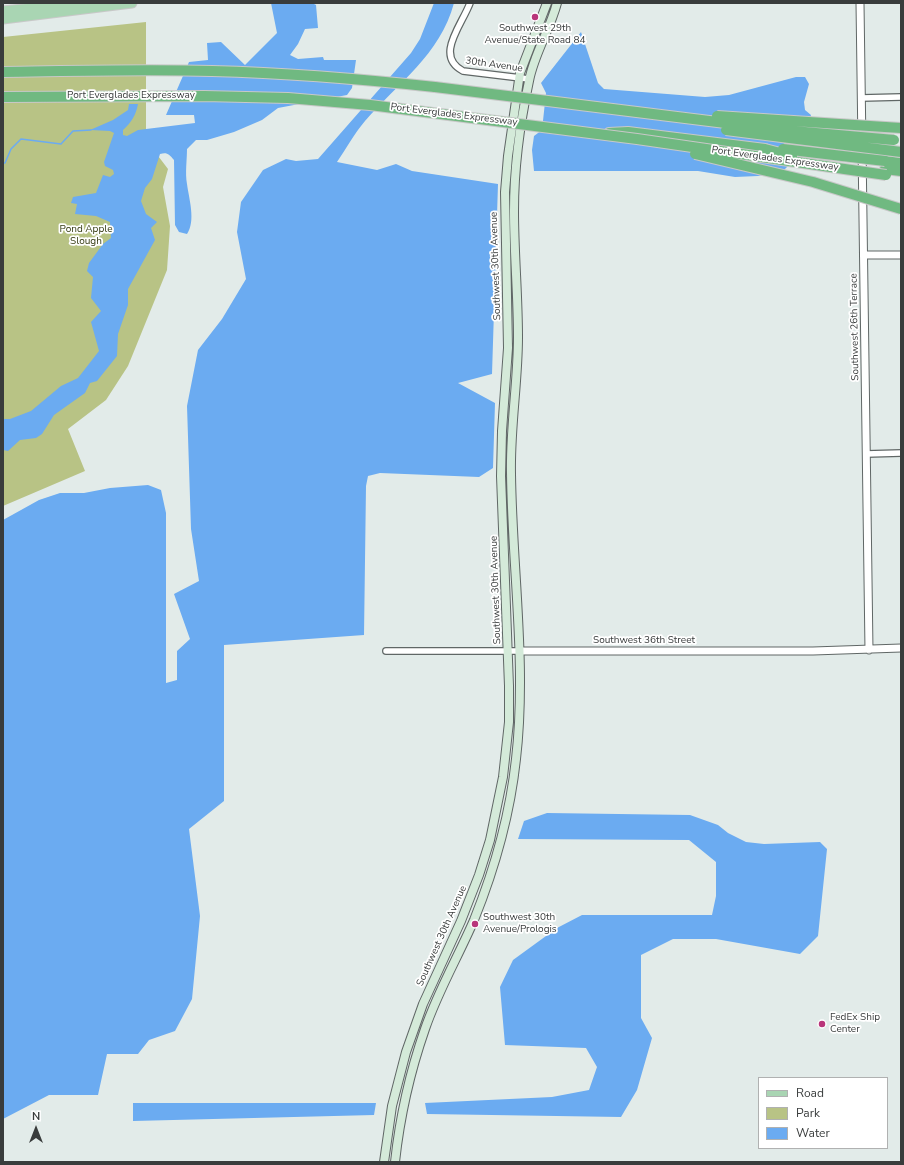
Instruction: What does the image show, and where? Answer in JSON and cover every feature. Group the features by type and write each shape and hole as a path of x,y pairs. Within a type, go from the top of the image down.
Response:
{"highway":[{"path":"3,72 149,69 344,78 578,99 717,116 901,128"},
{"path":"436,87 782,130 899,141"},
{"name":"Port Everglades Expressway","path":"3,97 204,96 288,98 370,105 637,139 885,168 901,178"},
{"path":"584,106 602,115 901,152"},
{"path":"599,134 628,132 765,149 791,150 901,171"},
{"path":"637,139 813,182 901,208"},
{"path":"885,168 901,162"}],"main road":[{"path":"3,11 81,3"},
{"path":"3,19 132,3"},
{"name":"Southwest 30th Avenue","path":"384,1162 392,1106 410,1039 430,987 462,921 490,840 500,796 507,743 509,698 502,440 509,330 504,211 508,156 519,78 527,52 540,24 547,3"},
{"name":"Southwest 30th Avenue","path":"394,1162 405,1098 425,1029 442,986 473,921 493,868 504,830 514,777 518,741 519,651 512,508 511,438 518,334 514,193 517,160 529,79 536,55 551,23 557,3"},
{"path":"503,508 512,508"}],"street":[{"name":"30th Avenue","path":"470,3 452,43 449,55 455,67 463,71 529,79"},
{"name":"Southwest 26th Terrace","path":"860,3 869,650"},
{"path":"861,98 901,97"},
{"path":"864,255 901,255"},
{"path":"866,454 901,453"},
{"name":"Southwest 36th Street","path":"386,651 869,650 901,648"}],"green space":[{"name":"Pond Apple Slough","path":"146,22 146,140 168,169 163,187 170,226 167,270 128,366 106,400 68,429 85,471 3,506 3,37"}],"water":[{"path":"271,3 312,3 316,5 318,28 305,29 298,44 290,55 298,59 323,57 324,60 356,60 352,88 347,95 278,108 262,120 234,132 207,140 196,140 187,149 186,180 190,203 191,223 187,234 179,232 175,225 174,160 168,154 160,154 152,179 145,188 141,201 146,214 157,222 151,228 155,240 128,289 128,305 118,334 117,356 97,381 90,383 85,393 54,415 42,434 36,438 20,440 8,451 3,450 3,419 10,419 31,411 61,386 78,378 99,351 91,322 101,311 91,298 93,277 87,271 89,263 103,244 111,238 110,222 96,216 75,214 77,204 71,203 73,197 96,193 103,175 110,177 114,174 113,170 105,166 104,162 114,133 110,131 90,130 113,120 128,110 129,104 138,104 133,118 123,130 123,135 127,136 138,130 195,123 194,115 166,115 189,62 208,60 207,43 221,42 245,65 277,33"},
{"path":"434,3 454,3 448,21 439,38 417,67 365,121 337,162 377,170 396,164 412,171 498,184 492,374 458,383 495,403 493,468 479,477 380,473 368,476 366,486 364,635 224,645 224,801 189,829 200,916 192,999 175,1031 149,1040 138,1054 107,1054 98,1095 49,1095 3,1119 3,520 39,500 60,493 84,493 110,488 148,485 161,490 166,513 166,683 177,680 177,651 190,639 174,594 199,581 191,529 187,406 198,350 222,319 246,279 237,232 241,202 263,170 286,159 296,161 318,159 411,53 420,39"},
{"path":"581,32 598,83 604,89 705,97 729,95 796,77 805,77 809,84 804,102 805,110 811,115 800,154 784,170 758,176 735,177 698,171 534,171 532,150 534,136 542,130 546,93 541,83"},
{"path":"547,813 690,815 718,825 728,833 746,842 764,844 820,842 827,849 818,936 800,954 716,939 673,939 641,955 641,1018 652,1038 637,1090 621,1117 427,1114 425,1103 552,1097 589,1090 597,1067 586,1048 505,1045 500,987 513,960 557,928 582,915 712,915 716,896 716,862 689,840 518,839 524,821"},
{"path":"133,1103 376,1103 374,1115 133,1121"}],"waterway":[{"path":"3,163 5,163 11,149 21,139 61,144 73,131 91,130"}],"place":[{"name":"Southwest 29th Avenue/State Road 84","path":"535,17"},
{"name":"Southwest 30th Avenue/Prologis","path":"475,924"},
{"name":"FedEx Ship Center","path":"822,1024"}]}
